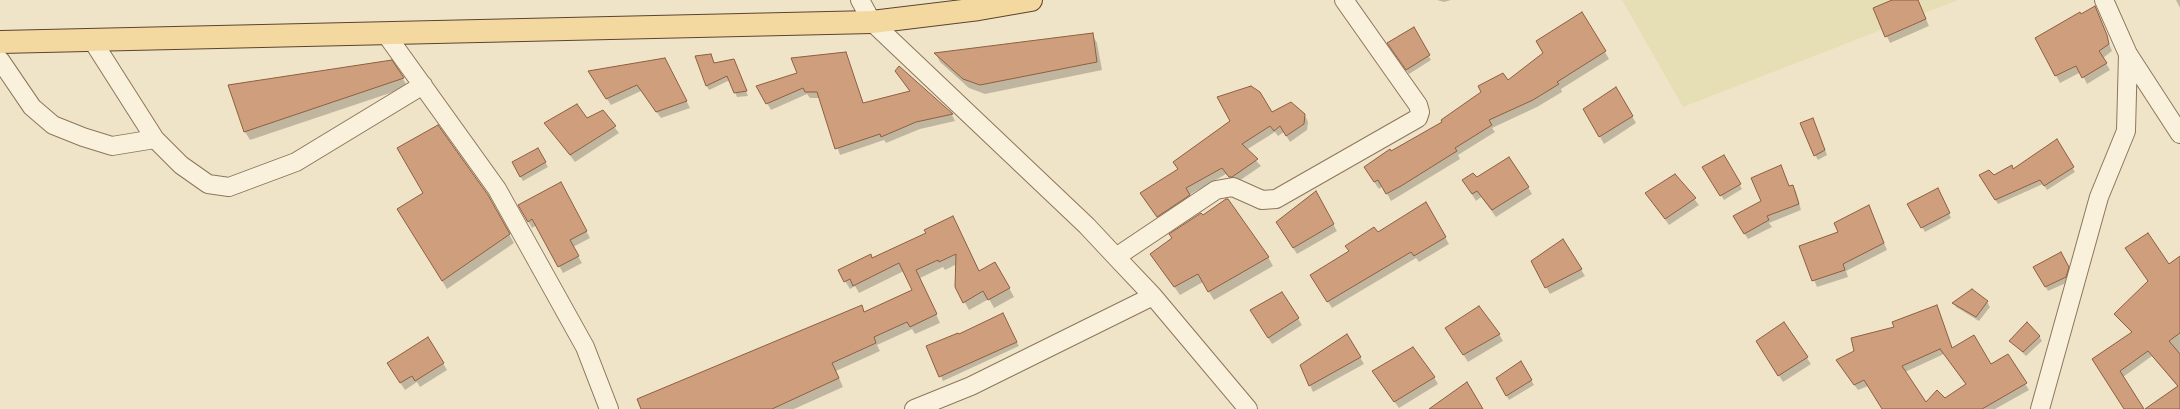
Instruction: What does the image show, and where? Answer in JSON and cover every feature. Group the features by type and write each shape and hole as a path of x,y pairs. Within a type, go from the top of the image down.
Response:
{"main road":[{"path":"0,42 872,22 979,10 1032,0"}],"street":[{"path":"860,0 872,22 1087,226 1153,296 1248,409"},
{"path":"1116,257 1216,190 1234,187 1262,200 1276,199 1418,118 1420,112 1418,105 1344,0"},
{"path":"2104,0 2128,54 2180,134"},
{"path":"386,33 497,189 585,347 609,409"},
{"path":"92,40 155,139 181,165 208,184 229,187 296,162 423,85"},
{"path":"2040,409 2100,197 2126,131 2128,54"},
{"path":"0,60 32,107 53,125 83,137 112,146 155,139"},
{"path":"914,409 971,386 1153,296"}],"shaded area":[{"path":"1622,0 1958,0 1683,107"}],"building":[{"path":"1892,0 1918,0 1926,19 1885,37 1873,8"},
{"path":"2095,6 2107,35 2109,44 2099,51 2107,63 2082,78 2076,66 2055,76 2035,38 2080,12 2081,14"},
{"path":"1582,12 1606,51 1557,82 1559,84 1533,100 1489,120 1492,125 1455,148 1457,151 1401,186 1386,194 1378,180 1374,182 1364,167 1390,149 1391,151 1442,122 1441,120 1481,92 1478,86 1503,73 1508,80 1543,53 1536,41"},
{"path":"1414,27 1430,55 1406,70 1387,43"},
{"path":"1093,33 1097,62 980,85 963,79 934,53"},
{"path":"846,52 863,103 910,91 895,71 899,66 953,114 916,122 881,137 880,134 835,149 817,92 805,92 803,88 766,104 756,86 797,73 791,58"},
{"path":"711,54 714,63 734,59 747,91 734,93 727,76 706,86 695,56"},
{"path":"665,58 687,101 656,112 637,85 606,99 588,71"},
{"path":"392,60 404,78 244,132 228,85"},
{"path":"1251,86 1260,92 1272,112 1291,102 1305,114 1304,124 1286,136 1280,126 1274,131 1270,126 1242,144 1258,159 1232,177 1229,177 1222,168 1186,188 1190,195 1157,217 1140,193 1178,169 1173,162 1230,121 1217,97"},
{"path":"1616,87 1633,116 1599,137 1583,109"},
{"path":"577,104 587,118 603,110 616,126 570,155 544,123"},
{"path":"1813,118 1825,150 1814,156 1800,123"},
{"path":"438,125 488,195 510,234 442,281 397,209 423,193 397,148"},
{"path":"2057,139 2074,167 2044,186 2040,180 1995,200 1979,175 1989,170 1994,175 2012,165 2013,169"},
{"path":"538,148 546,162 520,177 512,162"},
{"path":"1724,155 1741,184 1720,196 1702,167"},
{"path":"1509,157 1529,187 1492,210 1477,191 1472,194 1462,180 1473,173 1477,177"},
{"path":"1781,165 1789,186 1793,185 1799,204 1767,216 1769,220 1744,234 1733,216 1761,201 1751,178"},
{"path":"1675,174 1696,198 1665,219 1645,193"},
{"path":"561,182 587,231 570,240 579,256 558,267 532,219 528,222 518,205"},
{"path":"1938,188 1950,213 1921,228 1907,204"},
{"path":"1316,191 1334,224 1293,248 1276,222"},
{"path":"1228,199 1269,257 1208,292 1198,274 1174,287 1150,254 1172,238 1169,234 1201,213 1203,215"},
{"path":"1426,202 1446,237 1414,256 1411,252 1327,302 1310,275 1349,251 1345,246 1374,227 1378,232"},
{"path":"1869,205 1884,243 1843,264 1845,270 1812,281 1799,246 1838,232 1834,223"},
{"path":"953,216 979,271 995,262 1010,288 988,300 983,291 963,303 955,287 956,254 916,270 937,314 910,327 907,322 874,337 876,343 832,363 839,378 772,409 641,409 637,399 862,305 864,312 912,290 899,263 853,286 850,279 844,282 838,270 871,254 872,258 926,233 924,230"},
{"path":"2148,233 2169,264 2180,256 2180,333 2169,341 2180,354 2180,409 2145,409 2178,386 2148,351 2120,371 2144,409 2124,409 2092,359 2132,332 2114,314 2148,281 2125,248"},
{"path":"1563,239 1582,269 1545,288 1531,261"},
{"path":"2061,252 2069,267 2066,277 2045,287 2033,267"},
{"path":"1972,289 1988,301 1976,317 1952,303"},
{"path":"1282,292 1299,318 1268,338 1250,310"},
{"path":"1937,305 1952,348 1974,335 1991,364 2008,354 2027,383 1982,409 1882,409 1864,380 1854,385 1836,360 1854,351 1851,338 1894,327 1892,322","holes":["1940,349 1966,384 1945,398 1937,390 1926,402 1902,366"]},
{"path":"1479,306 1500,334 1463,355 1445,328"},
{"path":"1003,313 1017,342 939,377 926,346 958,333 959,334"},
{"path":"1784,322 1808,357 1778,376 1756,341"},
{"path":"2027,322 2040,336 2023,352 2009,341"},
{"path":"1347,334 1361,357 1309,386 1300,365"},
{"path":"428,337 444,363 415,381 412,376 400,383 387,363"},
{"path":"1413,347 1435,377 1394,402 1372,371"},
{"path":"1521,361 1532,380 1506,396 1496,378"},
{"path":"1467,382 1483,409 1429,409"}]}
